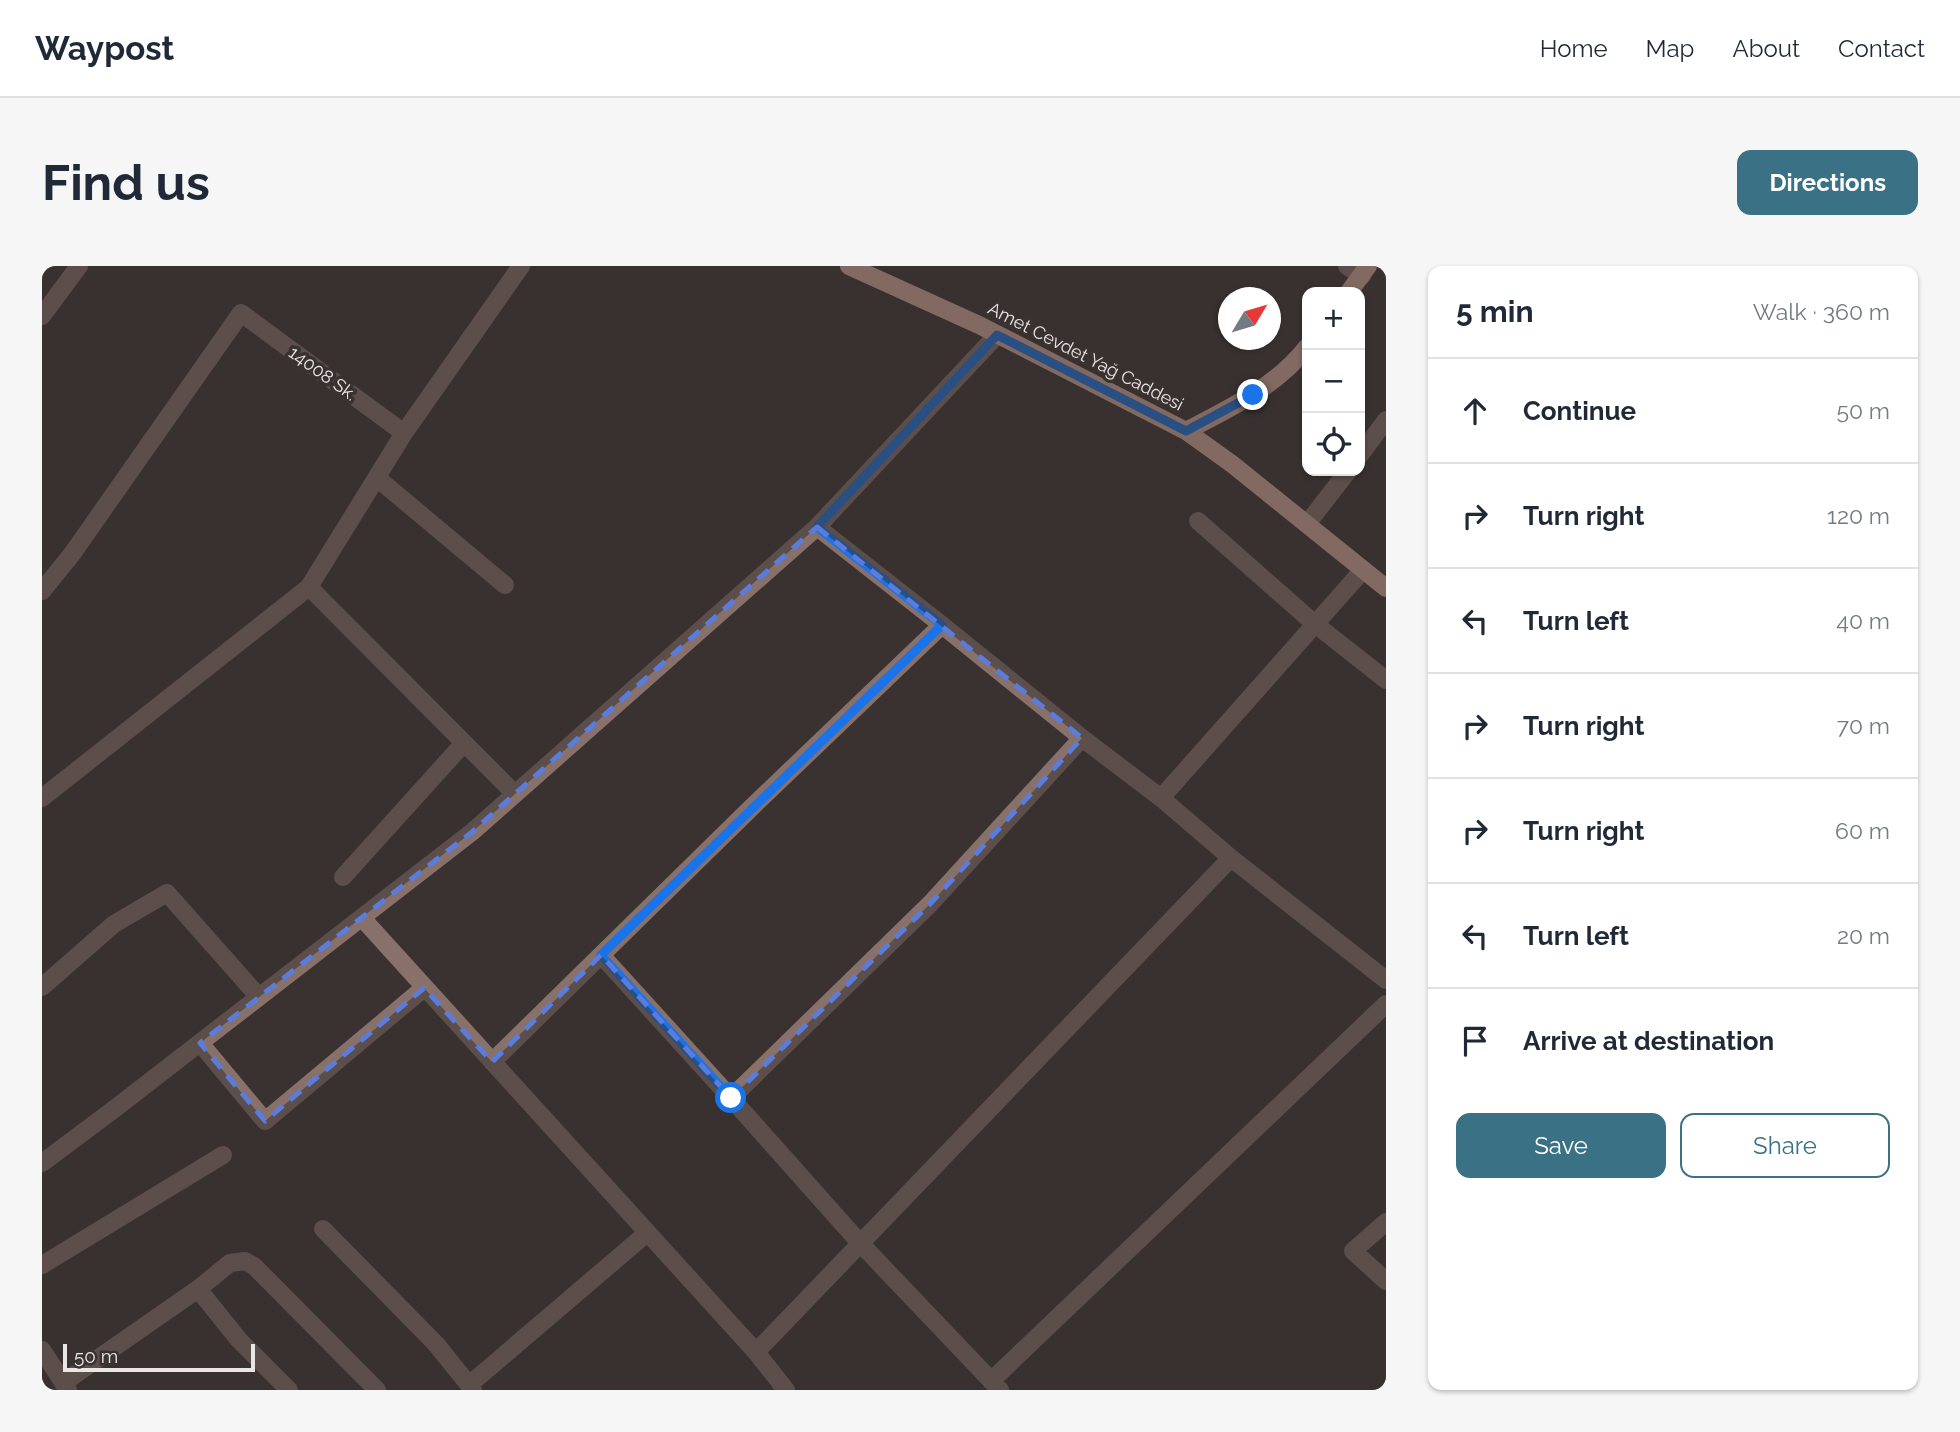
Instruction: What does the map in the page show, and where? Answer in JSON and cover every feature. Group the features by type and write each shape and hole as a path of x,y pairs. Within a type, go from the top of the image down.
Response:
{"main road":[{"name":"Amet Cevdet Yağ Caddesi","path":"849,266 997,335 1186,431 1232,464 1386,588"},
{"path":"1351,287 1359,269"},
{"path":"1186,431 1253,395 1296,361 1304,350"}],"street":[{"path":"42,316 79,266"},
{"path":"42,798 309,587 404,433 521,266"},
{"name":"14008 Sk.","path":"42,591 72,554 241,313 404,433"},
{"path":"42,1163 472,832 817,527 997,335"},
{"path":"1365,448 1386,421"},
{"path":"1307,524 1344,476"},
{"path":"377,478 505,585"},
{"path":"1198,521 1315,624 1386,680"},
{"path":"817,527 1161,798 1231,858 1386,980"},
{"path":"1161,798 1363,570"},
{"path":"309,587 515,794"},
{"path":"492,1062 942,625"},
{"path":"731,1098 930,904 1082,738"},
{"path":"343,877 464,743"},
{"path":"755,1352 1231,858"},
{"path":"42,987 114,925 167,892 259,997"},
{"path":"362,918 755,1352 786,1390"},
{"path":"601,955 860,1243 995,1385 1386,1004"},
{"path":"200,1043 265,1121 424,988"},
{"path":"42,1265 223,1155"},
{"path":"1386,1222 1353,1251 1386,1281"},
{"path":"323,1229 436,1345 471,1387 647,1233"},
{"path":"45,1361 65,1387 230,1263 245,1261 254,1266 377,1390"},
{"path":"198,1289 239,1340 289,1390"}],"highlighted area":[{"path":"817,527 1082,738 930,904 731,1098 601,955 492,1062 424,988 265,1121 200,1043 472,832"}],"route":[{"path":"731,1098 601,955 942,625 817,527 997,335 1186,431 1253,395"}]}
